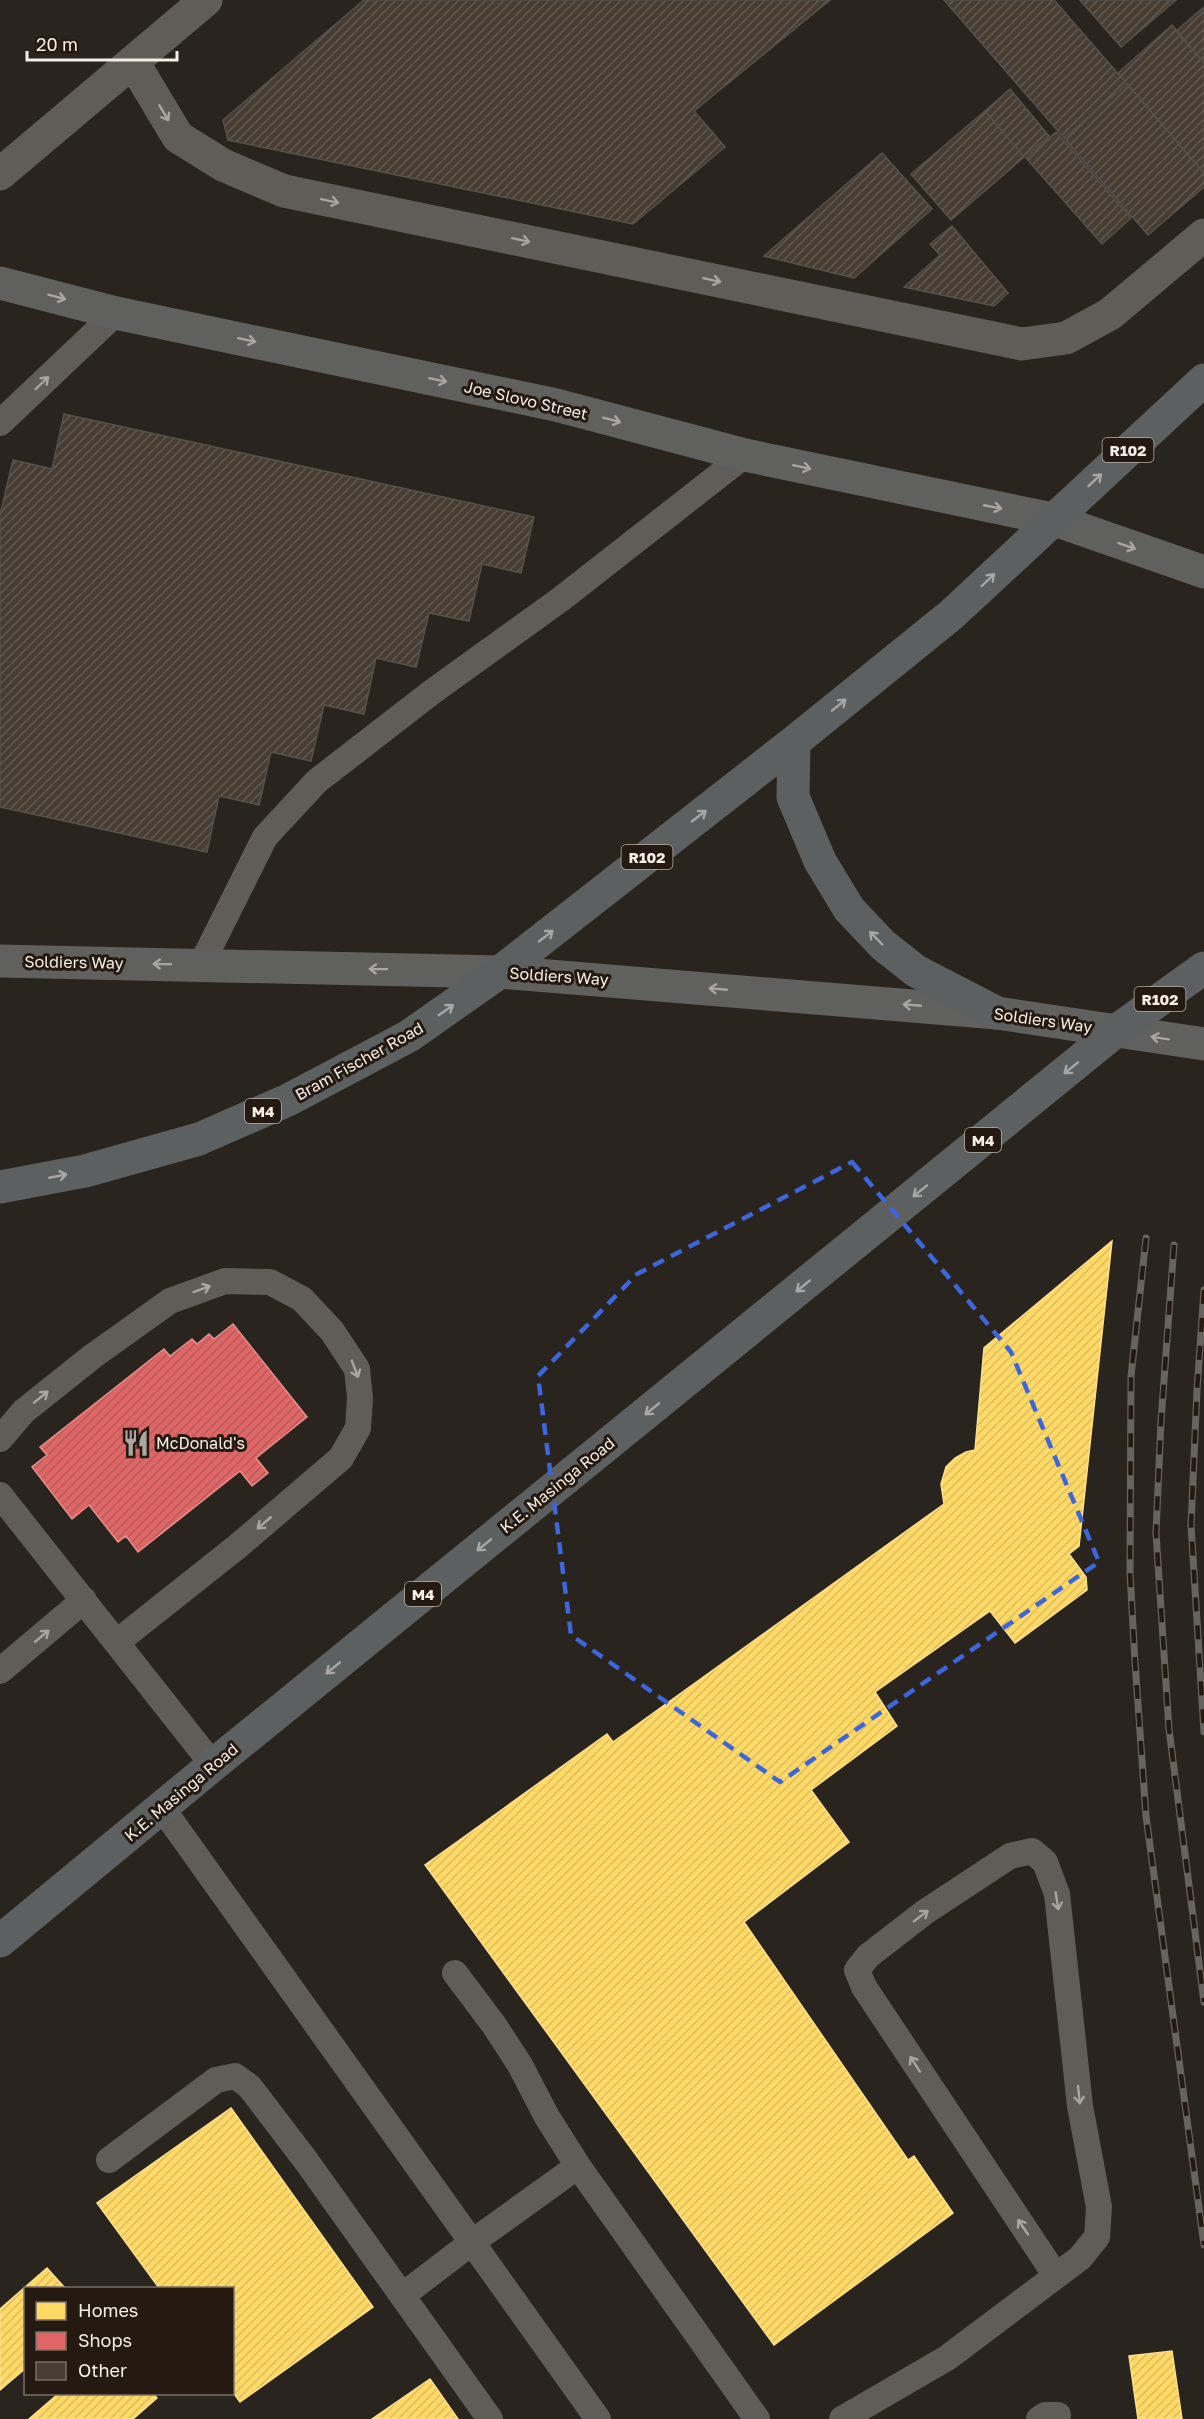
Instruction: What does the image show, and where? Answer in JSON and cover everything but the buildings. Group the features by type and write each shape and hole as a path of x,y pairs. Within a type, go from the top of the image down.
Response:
{"highway":[{"name":"R102","path":"500,972 794,742 951,615 1204,380"},
{"path":"794,742 793,797 820,861 849,909 883,945 916,971 997,1013"},
{"name":"R102","path":"1116,1031 1204,968"},
{"name":"Bram Fischer Road","path":"0,1187 85,1171 199,1139 288,1100 409,1036 500,972"},
{"name":"K.E. Masinga Road","path":"0,1941 1116,1031"}],"main road":[{"name":"Joe Slovo Street","path":"0,283 116,313 556,405 745,455 1052,519 1204,572"},
{"name":"Soldiers Way","path":"0,961 500,972 997,1013 1116,1031"},
{"name":"R102","path":"1116,1031 1204,1044"}],"street":[{"path":"0,174 206,0"},
{"path":"134,62 178,137 223,165 284,191 1022,344 1066,338 1110,314 1204,235"}],"lane":[{"path":"0,423 116,313"},
{"path":"201,965 264,837 317,781 432,692 561,599 745,455"},
{"path":"0,1439 24,1411 93,1356 170,1300 225,1281 270,1282 302,1299 332,1331 357,1369 360,1398 358,1428 341,1458 238,1546 117,1642"},
{"path":"0,1496 213,1765"},
{"path":"0,1671 84,1600"},
{"path":"162,1808 598,2419"},
{"path":"842,2419 947,2358 1080,2258 1097,2237 1099,2207 1080,2106 1057,1894 1045,1862 1032,1851 1010,1856 925,1912 868,1956 857,1970 871,1996 1056,2276"},
{"path":"455,1973 494,2025 520,2065 547,2117 578,2166 758,2419"},
{"path":"109,2160 216,2080 235,2076 249,2086 262,2103 403,2295 490,2419"},
{"path":"403,2295 578,2166"}],"highlighted area":[{"path":"852,1162 1011,1352 1099,1562 898,1703 780,1782 571,1635 538,1376 637,1274"}],"railway":[{"path":"1146,1238 1131,1376 1130,1573 1135,1662 1146,1816 1204,2245"},
{"path":"1174,1245 1161,1421 1156,1533 1169,1729 1204,2002"},
{"path":"1204,1290 1191,1525 1204,1732"}],"place":[{"name":"McDonald's","path":"136,1443"}]}
